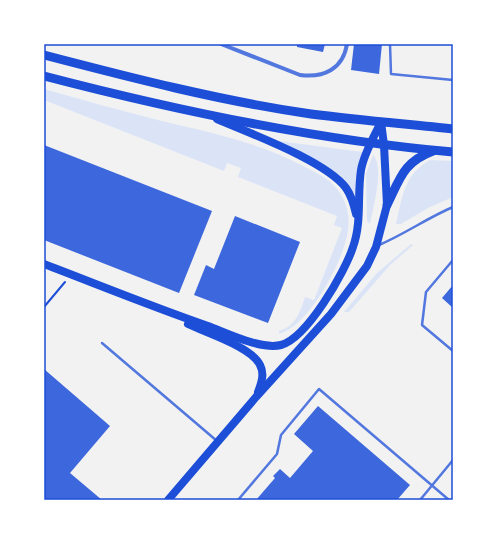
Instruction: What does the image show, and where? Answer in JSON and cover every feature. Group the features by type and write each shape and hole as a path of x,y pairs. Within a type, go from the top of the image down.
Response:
{"main road":[{"path":"44,55 155,83 310,114 453,129"},
{"path":"44,76 121,96 209,116 384,145 453,152"},
{"path":"209,116 288,150 334,177 346,188 351,197 358,226"},
{"path":"44,264 161,310 246,340 272,345 283,344 293,338 326,299 350,258 358,226 361,170 381,122"},
{"path":"381,122 384,145 387,205"},
{"path":"168,500 256,397 299,351 345,297 367,266 376,246 387,205 402,172 408,164 421,155 434,150"},
{"path":"161,310 254,356 260,364 262,371 261,384 256,397"}],"street":[{"path":"221,44 300,75 315,76 331,70 342,61 347,44"}],"lane":[{"path":"390,44 391,74 453,80"},
{"path":"376,246 402,235 436,214 453,208"},
{"path":"453,260 426,292 422,325 453,350"},
{"path":"102,343 218,442"},
{"path":"238,500 277,454 281,435 319,389 448,500"},
{"path":"420,500 453,460"}],"path":[{"path":"44,307 70,275"}],"shaded area":[{"path":"44,89 251,144 287,158 318,174 334,185 343,198 346,206 348,215 348,233 343,251 335,270 315,303 307,313 289,330 279,334 279,331 290,326 296,318 305,297 314,300 342,228 334,225 337,216 238,177 241,168 227,163 224,171 44,100"},
{"path":"279,141 362,152 355,196 345,180 331,169"},
{"path":"373,155 378,169 378,178 370,224 367,221 366,174"},
{"path":"430,160 453,161 453,197 428,208 401,224 396,224 403,196 409,180 421,166"},
{"path":"411,244 413,245 390,265 349,312 344,312 377,273"}],"building":[{"path":"297,44 325,44 323,52 297,47"},
{"path":"354,44 382,44 379,74 351,70"},
{"path":"44,145 212,211 179,293 44,240"},
{"path":"235,216 300,242 268,323 194,295 206,265 214,269"},
{"path":"453,285 453,308 442,298"},
{"path":"44,369 110,426 70,473 102,500 44,500"},
{"path":"318,406 410,485 397,500 256,500 275,478 273,476 280,469 290,478 313,451 294,434"}]}
